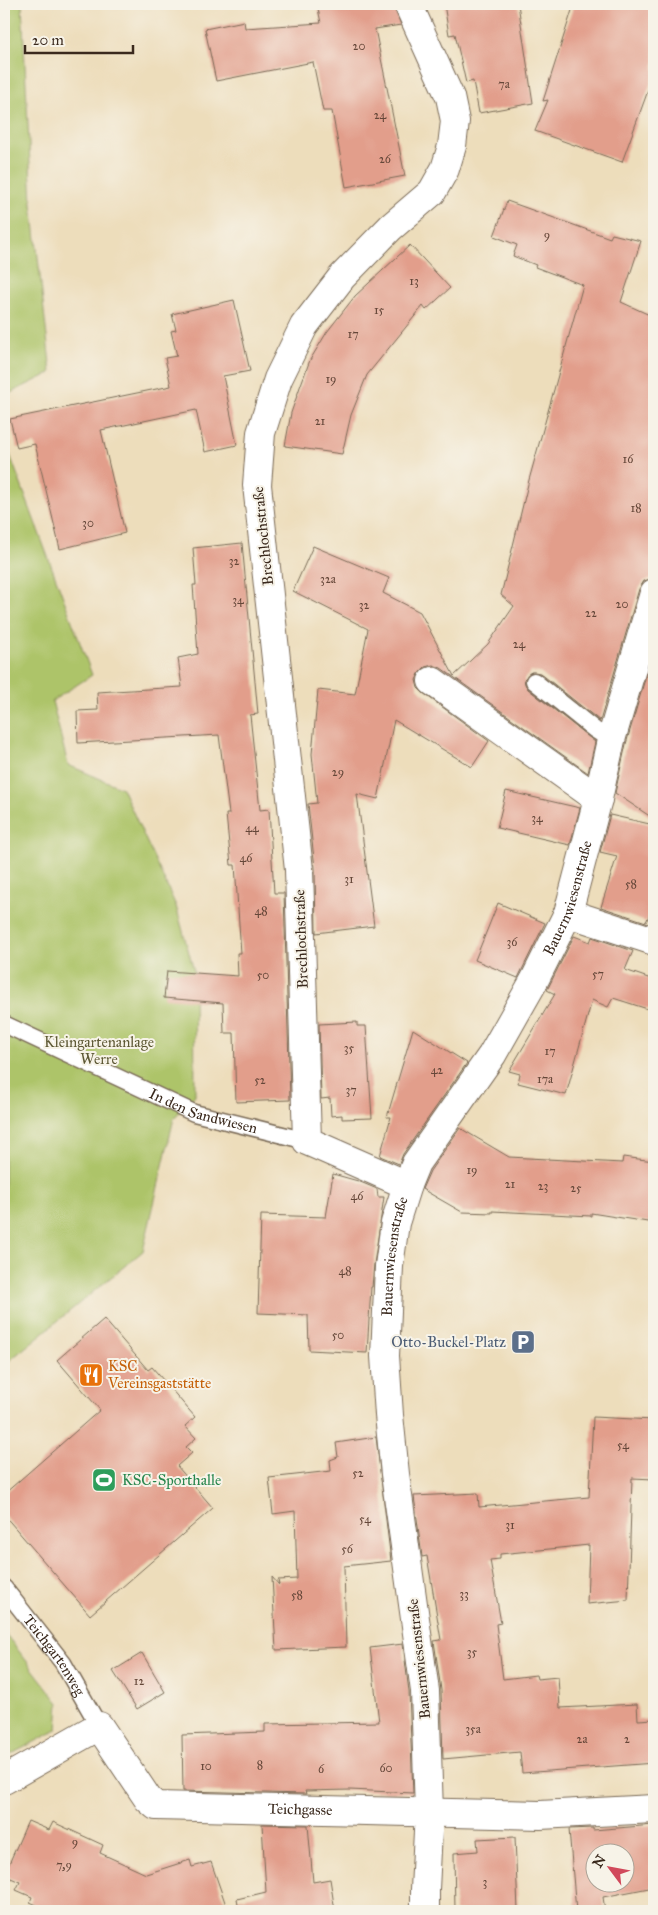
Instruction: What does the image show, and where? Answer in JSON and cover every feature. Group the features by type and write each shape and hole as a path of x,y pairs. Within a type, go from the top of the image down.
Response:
{"street":[{"name":"Brechlochstraße","path":"307,1141 299,870 257,485 262,433 278,379 304,326 342,277 391,226 432,192 445,169 452,146 455,121 450,97 408,4"},
{"name":"Bauernwiesenstraße","path":"425,1911 429,1812 426,1691 395,1474 386,1356 389,1266 395,1223 406,1185 416,1163 492,1054 534,981 568,913 611,740 654,593"},
{"path":"432,681 598,798"},
{"path":"568,913 654,941"},
{"name":"In den Sandwiesen","path":"307,1141 406,1185"},
{"path":"4,1780 100,1726"},
{"name":"Teichgasse","path":"100,1726 148,1799 156,1806 540,1815 654,1809"}],"lane":[{"path":"534,681 595,730 611,740"},
{"name":"In den Sandwiesen","path":"4,1024 194,1113 307,1141"},
{"name":"Teichgartenweg","path":"4,1588 63,1663 100,1726"}],"green space":[{"path":"4,4 22,4 32,204 51,373 4,396"},
{"name":"Kleingartenanlage Werre","path":"4,439 92,675 52,701 68,765 122,788 176,906 194,971 195,1095 174,1118 143,1251 4,1365"},
{"path":"4,1632 59,1703 57,1730 4,1758"}],"building":[{"path":"317,4 393,4 401,25 375,29 405,176 346,187 332,111 323,111 313,62 216,81 205,29 244,21 245,28 321,23"},
{"path":"444,4 518,4 533,103 479,113 473,81 466,83 455,34 449,35"},
{"path":"574,4 654,4 654,74 622,162 535,131 548,100 543,101"},
{"path":"507,201 610,238 612,234 641,241 621,302 654,317 654,578 644,581 639,589 600,721 540,673 531,672 524,679 528,689 595,742 588,773 441,668 433,665 425,667 420,672 416,680 418,688 423,693 489,741 472,767 394,720 378,799 357,794 374,926 316,933 315,868 308,804 317,803 312,754 318,690 355,694 368,629 293,591 313,546 389,578 383,593 420,612 454,676 488,644 514,606 501,595 529,480 583,285 535,267 536,265 513,256 517,245 494,236"},
{"path":"410,245 450,288 426,310 423,306 367,375 351,415 342,454 285,446 291,413 300,387 310,360 327,332 355,296"},
{"path":"234,300 250,371 223,376 237,445 205,452 196,410 101,430 125,533 60,549 35,444 17,448 10,419 171,386 165,358 177,356 171,331 176,330 172,314"},
{"path":"242,543 258,714 250,715 260,810 269,809 274,893 284,893 290,1100 236,1102 234,1033 224,1033 223,1003 164,998 167,971 238,976 237,953 241,953 235,865 231,865 226,814 229,814 219,735 78,743 77,711 98,710 97,692 182,687 178,658 198,654 193,585 196,585 193,548"},
{"path":"654,648 654,819 615,793 626,744"},
{"path":"506,791 580,808 570,845 497,828"},
{"path":"610,815 654,825 654,904 646,922 601,907 617,856 600,852"},
{"path":"498,903 545,923 518,978 475,960"},
{"path":"574,936 590,942 592,937 633,951 625,970 654,980 654,1011 613,998 608,1007 592,1000 566,1095 518,1083 520,1074 509,1071 555,994 547,990"},
{"path":"357,1022 357,1026 366,1026 372,1118 342,1119 342,1115 331,1116 330,1098 321,1099 319,1024"},
{"path":"413,1029 467,1063 403,1154 399,1164 380,1156 391,1117 387,1117"},
{"path":"460,1128 509,1157 622,1163 623,1157 654,1161 654,1223 591,1213 591,1216 492,1211 492,1213 462,1212 422,1189 430,1171"},
{"path":"333,1174 377,1189 378,1197 384,1197 371,1287 367,1353 309,1350 308,1315 258,1313 261,1215 326,1217"},
{"name":"KSC-Sporthalle","path":"104,1319 148,1370 152,1367 195,1417 185,1426 196,1438 186,1447 192,1453 177,1466 213,1508 90,1615 4,1515 4,1494 100,1410 57,1360"},
{"path":"593,1417 654,1420 654,1479 632,1478 628,1600 587,1604 589,1545 500,1554 500,1559 490,1560 501,1623 496,1624 503,1679 536,1675 537,1679 558,1677 560,1708 637,1704 638,1720 654,1719 654,1763 522,1773 520,1752 443,1759 441,1690 434,1641 441,1640 427,1556 422,1557 414,1496 478,1493 479,1507 589,1497"},
{"path":"376,1437 391,1561 344,1566 346,1647 276,1650 272,1577 279,1585 278,1580 297,1579 295,1511 273,1514 269,1478 331,1471 330,1460 338,1457 336,1443"},
{"path":"403,1644 409,1692 413,1793 350,1790 305,1791 306,1794 183,1791 182,1735 265,1732 265,1724 379,1722 370,1648"},
{"path":"142,1653 165,1692 137,1709 113,1671"},
{"path":"28,1821 49,1830 53,1822 103,1845 100,1853 146,1874 190,1860 192,1867 211,1862 228,1911 50,1911 30,1902 32,1897 16,1890 20,1882 4,1875"},
{"path":"262,1824 308,1825 313,1882 330,1879 335,1911 239,1911 237,1899 266,1892"},
{"path":"654,1825 654,1887 636,1891 636,1842 586,1842 586,1892 628,1892 603,1897 605,1911 576,1911 569,1829 593,1828 593,1830"},
{"path":"515,1837 518,1911 455,1911 454,1853 478,1851 477,1839"}],"place":[{"name":"Otto-Buckel-Platz","path":"523,1342"},
{"name":"KSC Vereinsgaststätte","path":"91,1375"},
{"name":"KSC-Sporthalle","path":"104,1480"}]}
